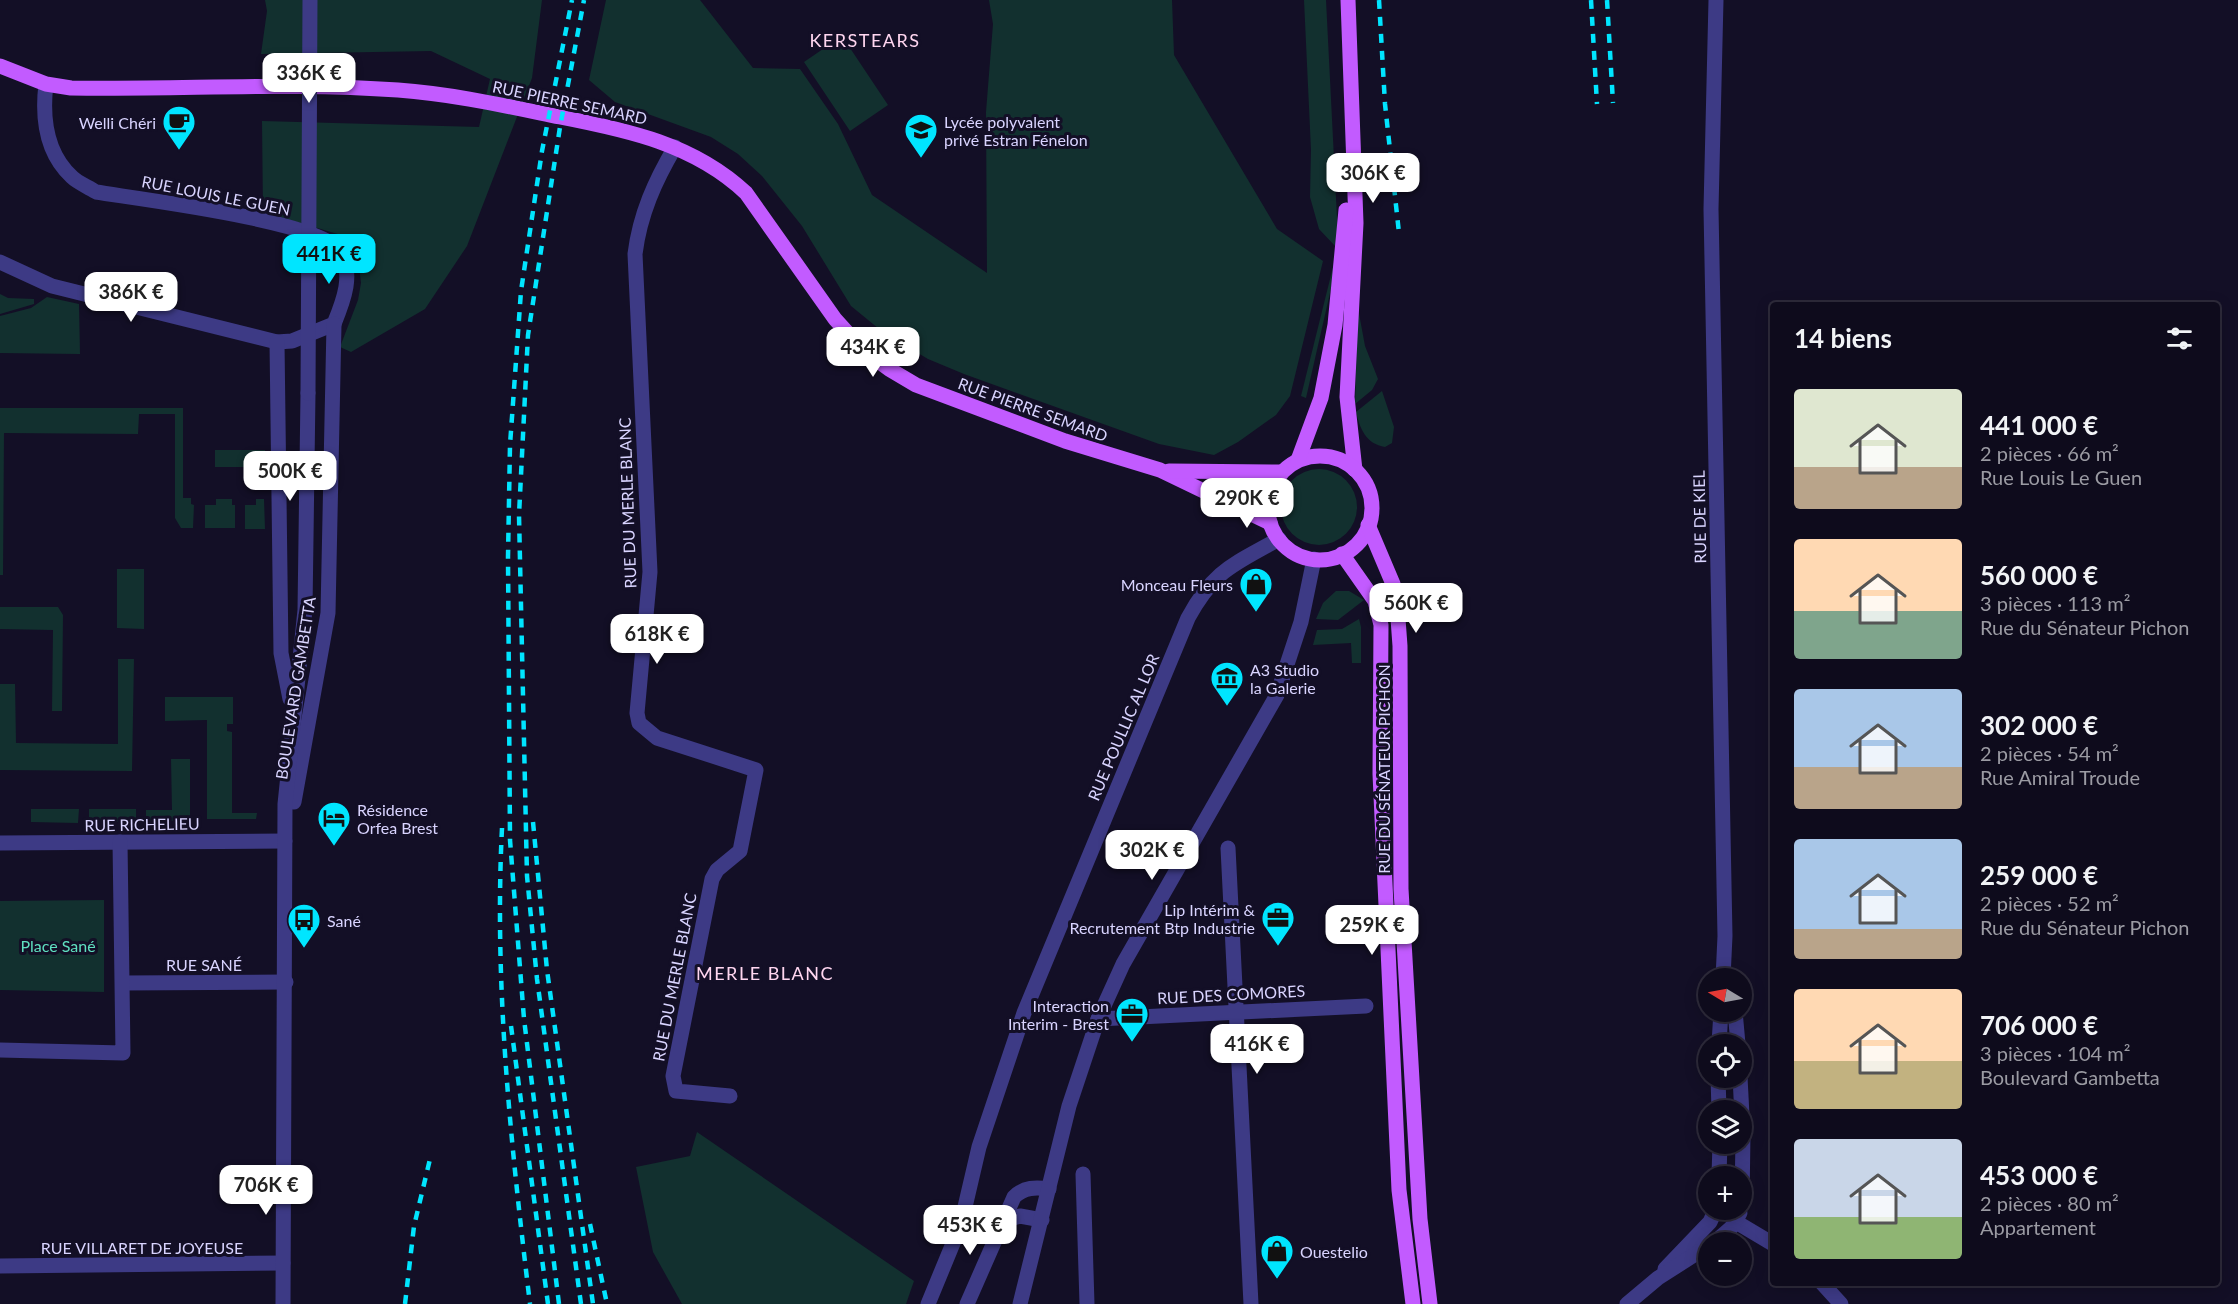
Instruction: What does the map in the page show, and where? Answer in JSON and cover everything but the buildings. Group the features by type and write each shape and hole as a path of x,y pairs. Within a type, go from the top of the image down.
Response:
{"main road":[{"path":"1298,460 1321,398 1335,325 1346,222 1338,0"},
{"path":"1348,0 1356,223 1347,397 1355,470 1369,492 1371,503 1368,525 1353,547 1342,554 1314,559 1294,553 1279,539 1270,523 1270,494 1282,472 1298,460 1322,456 1334,458 1355,470"},
{"name":"RUE PIERRE SEMARD","path":"0,66 46,84 98,88 399,90 485,102 609,126 675,147 708,162 746,193 835,319 863,350 889,369 916,385 1023,425 1160,470 1270,523"},
{"name":"RUE PIERRE SEMARD","path":"1160,470 1282,472"},
{"name":"RUE DU SÉNATEUR PICHON","path":"1368,525 1393,584 1397,605 1401,889 1419,1209 1430,1304"},
{"name":"RUE DU SÉNATEUR PICHON","path":"1342,554 1375,601 1382,625 1380,774 1399,1190 1413,1304"}],"street":[{"name":"BOULEVARD GAMBETTA","path":"283,1304 285,841 292,713 305,610 310,0"},
{"name":"RUE DE KIEL","path":"1707,0 1712,98"},
{"name":"RUE DE KIEL","path":"1716,0 1711,209 1725,936 1723,968"},
{"name":"RUE LOUIS LE GUEN","path":"46,84 44,124 53,149 71,177 96,192 284,224 328,241 339,250 347,274 344,299 334,324"},
{"name":"RUE DU MERLE BLANC","path":"675,147 651,191 638,233 636,254 650,572 637,713 639,723 657,738 756,770 740,850 717,870 712,879 673,1076 676,1091 730,1096"},
{"path":"0,262 52,286 277,342 292,341 334,324"},
{"name":"BOULEVARD GAMBETTA","path":"285,841 328,613 334,324"},
{"path":"277,342 281,653 292,713"},
{"name":"RUE POULLIC AL LOR","path":"928,1304 961,1224 979,1147 1024,1014 1188,618 1202,593 1214,579 1279,539"},
{"path":"1020,1304 1069,1106 1098,1019 1123,964 1277,695 1302,622 1314,559"},
{"name":"RUE RICHELIEU","path":"0,843 285,841"},
{"path":"0,1050 123,1053 120,842"},
{"path":"1228,848 1251,1304"},
{"name":"RUE DE KIEL","path":"1725,936 1730,968"},
{"name":"RUE SANÉ","path":"123,982 286,982"},
{"name":"RUE DES COMORES","path":"1098,1019 1366,1006"},
{"path":"1083,1174 1087,1304"},
{"path":"967,1304 1014,1197 1020,1191 1036,1187 1049,1189"},
{"path":"1004,1221 1020,1216 1042,1220"},
{"path":"1658,1278 1676,1255 1711,1220"},
{"path":"1752,1220 1770,1241"},
{"path":"1627,1304 1658,1278 1698,1252"},
{"name":"RUE VILLARET DE JOYEUSE","path":"0,1266 284,1263"},
{"path":"1825,1286 1841,1304"}],"green space":[{"path":"265,0 542,0 532,78 467,246 425,309 351,352 340,347 358,300 361,283 358,256 341,235 263,212 262,121 479,127 490,79 431,51 261,54 267,11"},
{"path":"606,0 700,0 753,68 800,69 838,124 872,195 987,273 986,112 993,24 989,0 1172,0 1174,55 1277,229 1323,261 1290,396 1276,415 1238,442 1214,455 1159,444 928,359 884,333 851,306 802,226 762,176 738,154 711,137 615,102 589,80"},
{"path":"1304,0 1326,0 1338,238 1336,247 1319,229 1310,197 1311,150"},
{"path":"842,36 888,105 850,131 804,62"},
{"path":"1334,263 1335,271 1306,398 1301,396"},
{"path":"0,294 8,298 34,299 34,304 0,314"},
{"path":"47,297 79,304 80,354 0,353 0,316 31,308"},
{"path":"1358,308 1365,346 1378,379 1372,390 1355,404"},
{"path":"1382,391 1394,427 1392,443 1385,447 1373,443 1365,435 1356,412"},
{"path":"0,408 183,408 183,498 191,498 191,504 194,505 193,528 181,528 175,518 175,414 139,414 138,434 4,433 3,575 0,575"},
{"path":"215,450 265,450 265,467 215,467"},
{"path":"1327,469 1340,475 1351,486 1357,499 1355,522 1340,539 1327,545 1311,545 1298,539 1283,522 1281,499 1287,486 1304,471"},
{"path":"216,499 232,499 232,505 235,505 235,528 205,528 205,505 216,505"},
{"path":"256,499 264,499 265,529 245,529 245,505 256,505"},
{"path":"117,569 144,569 144,629 117,628"},
{"path":"1336,591 1349,591 1364,600 1338,620 1316,619 1323,603"},
{"path":"0,607 58,607 63,615 62,711 52,711 53,630 0,629"},
{"path":"1359,619 1361,663 1352,663 1351,643 1313,645 1317,630 1342,629"},
{"path":"118,659 134,659 132,771 0,770 0,684 15,684 16,743 118,744"},
{"path":"165,697 233,697 233,724 227,724 227,731 232,732 232,813 257,813 256,819 207,819 207,720 165,721"},
{"path":"171,759 190,759 190,821 146,821 146,810 172,810"},
{"path":"31,809 79,809 78,823 31,822"},
{"path":"89,809 136,809 136,822 89,822"},
{"name":"Place Sané","path":"104,900 104,992 0,990 0,901"},
{"path":"697,1132 914,1281 906,1304 682,1304 653,1252 636,1167 690,1156"}],"railway":[{"path":"559,1304 524,1019 510,840 508,557 510,445 521,291 542,151 572,0"},
{"path":"581,1304 537,979 527,876 519,515 528,335 560,127 584,0"},
{"path":"1379,0 1385,104 1399,233"},
{"path":"1591,0 1597,104"},
{"path":"1607,0 1613,103"},
{"path":"533,822 547,970 593,1304"},
{"path":"502,828 500,888 502,1007 516,1185 530,1304"},
{"path":"511,1026 548,1304"},
{"path":"405,1304 414,1226 431,1155"},
{"path":"590,1224 607,1304"}],"place":[{"name":"Welli Chéri","path":"179,151"},
{"name":"Lycée polyvalent privé Estran Fénelon","path":"921,159"},
{"name":"Monceau Fleurs","path":"1256,613"},
{"name":"A3 Studio la Galerie","path":"1227,707"},
{"name":"Résidence Orfea Brest","path":"334,847"},
{"name":"Lip Intérim & Recrutement Btp Industrie","path":"1278,947"},
{"name":"Sané","path":"304,949"},
{"name":"Interaction Interim - Brest","path":"1132,1043"},
{"name":"Ouestelio","path":"1277,1280"}],"district":[{"name":"KERSTEARS","path":"865,40"},
{"name":"MERLE BLANC","path":"765,973"}]}
